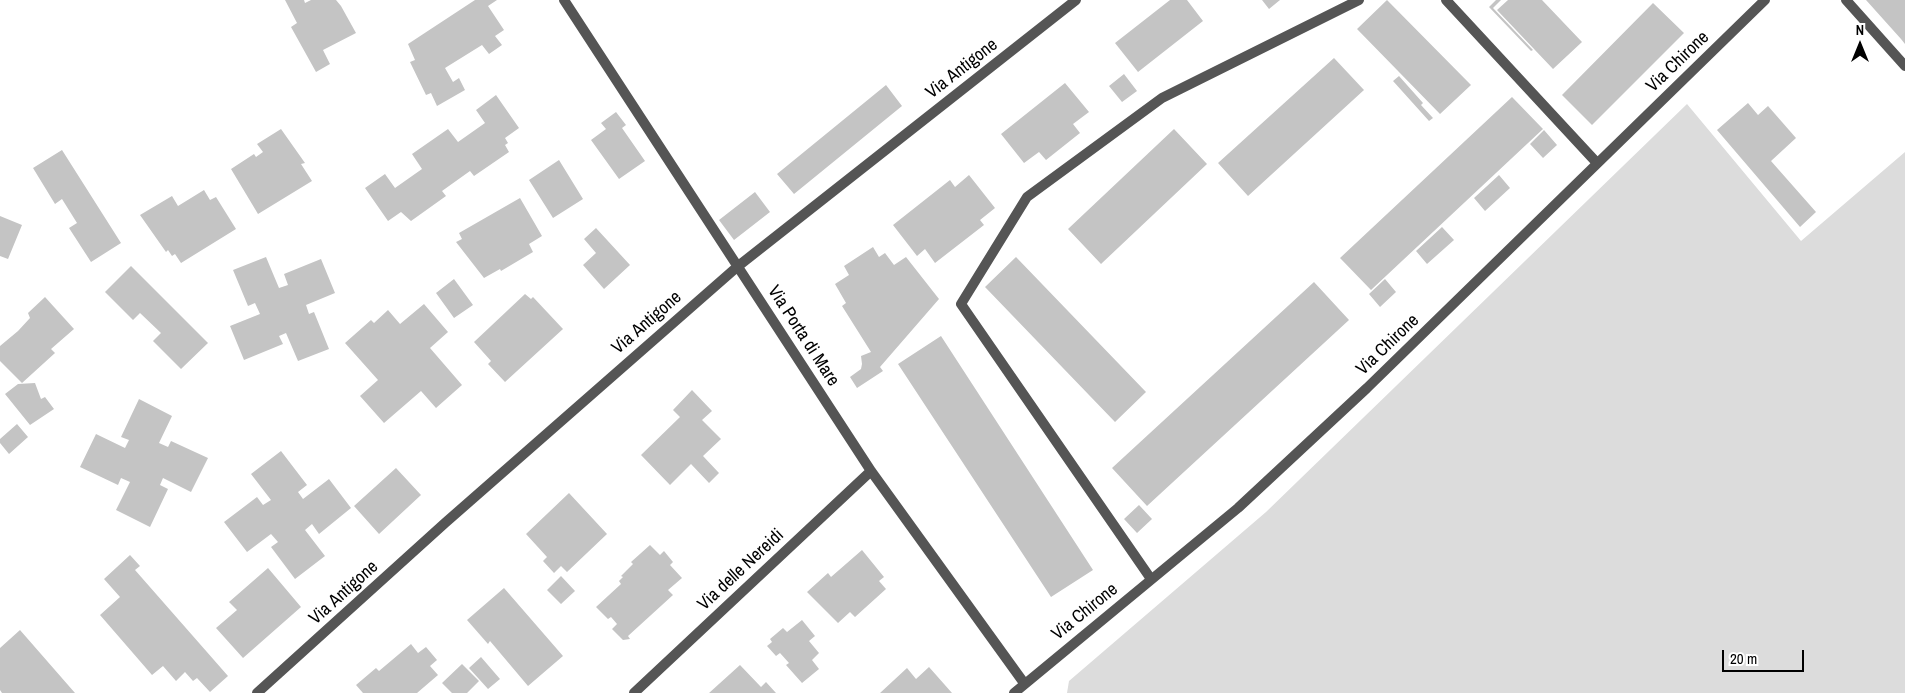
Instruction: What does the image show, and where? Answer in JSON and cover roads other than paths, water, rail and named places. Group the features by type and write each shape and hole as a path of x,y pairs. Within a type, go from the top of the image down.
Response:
{"street":[{"name":"Via Porta di Mare","path":"564,0 871,471 1024,683"},
{"name":"Via Antigone","path":"257,693 445,522 737,267 1076,0"},
{"path":"1151,579 961,304 1027,197 1162,98 1359,0"},
{"path":"1446,0 1597,162"},
{"name":"Via Chirone","path":"1014,693 1238,508 1367,388 1765,0"},
{"path":"1846,0 1905,66"},
{"name":"Via delle Nereidi","path":"634,693 871,471"}]}
